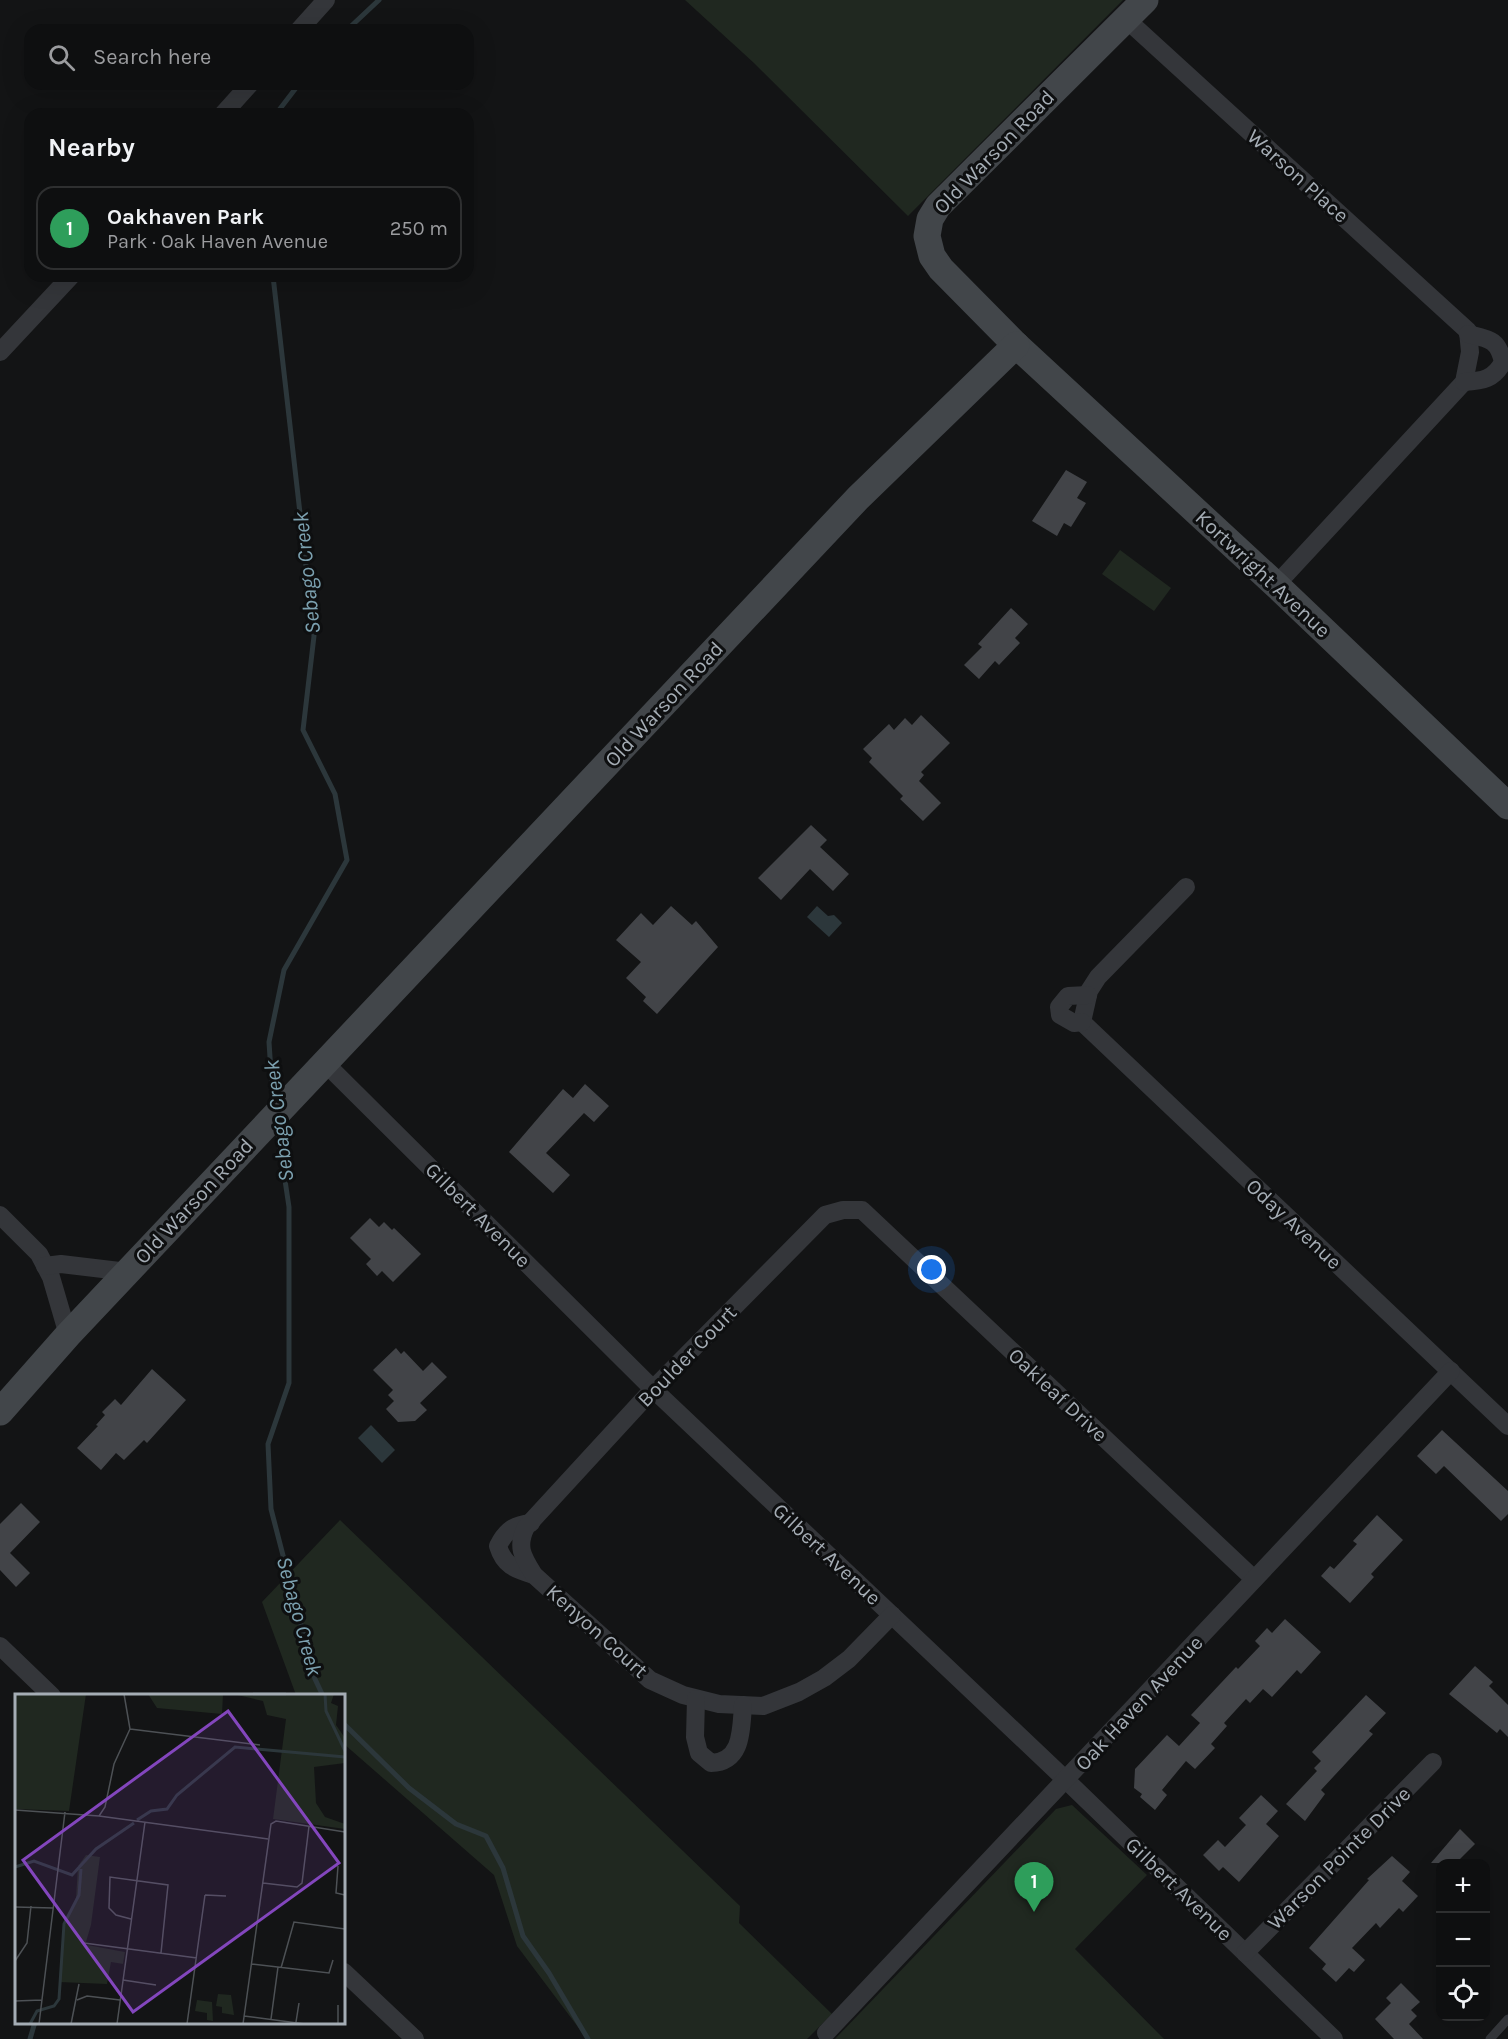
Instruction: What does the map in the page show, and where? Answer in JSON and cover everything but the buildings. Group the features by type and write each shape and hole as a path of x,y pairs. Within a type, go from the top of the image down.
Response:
{"street":[{"path":"304,24 326,0"},
{"name":"Old Warson Road","path":"0,1412 68,1335 858,498 1016,345 932,256 927,236 930,219 938,206 1145,0"},
{"name":"Warson Place","path":"1126,19 1468,331 1468,334 1490,339 1500,348 1503,362 1496,375 1480,381 1464,382"},
{"path":"228,108 245,90"},
{"path":"0,352 65,282"},
{"path":"1276,585 1464,382 1470,352 1468,334"},
{"name":"Kortwright Avenue","path":"1016,345 1276,585 1508,806"},
{"path":"1082,1022 1088,995 1098,978 1186,887"},
{"name":"Oday Avenue","path":"1088,995 1068,996 1059,1006 1059,1015 1074,1023 1082,1022 1508,1426"},
{"name":"Gilbert Avenue","path":"325,1063 653,1389 1067,1781 1334,2039"},
{"name":"Boulder Court","path":"529,1525 653,1389 825,1215 843,1210 861,1210"},
{"name":"Oakleaf Drive","path":"861,1210 1254,1579"},
{"path":"0,1215 39,1254 68,1335"},
{"path":"45,1266 61,1264 128,1272"},
{"name":"Oak Haven Avenue","path":"826,2033 1067,1781 1451,1371"},
{"name":"Kenyon Court","path":"529,1525 518,1524 506,1532 498,1546 502,1559 518,1570 534,1575 650,1680 696,1699 719,1704 763,1706 824,1678 849,1659 892,1615"},
{"path":"0,1646 51,1694"},
{"path":"696,1699 695,1737 699,1753 711,1763 723,1763 734,1753 741,1737 743,1705"},
{"name":"Warson Pointe Drive","path":"1245,1953 1433,1762"},
{"path":"345,1973 415,2039"}],"lane":[{"path":"1490,2039 1508,2019"}],"shaded area":[{"path":"685,0 1123,0 908,216 754,63"},
{"path":"1120,550 1171,588 1154,611 1102,574"},
{"path":"817,906 828,916 834,915 842,923 829,937 807,917"},
{"path":"371,1425 395,1450 382,1463 358,1438"},
{"path":"340,1520 740,1906 739,1923 832,2014 807,2039 587,2039 517,1946 494,1875 345,1745 345,1694 296,1694 262,1602"},
{"path":"1072,1805 1147,1875 1075,1949 1164,2039 835,2039 1056,1809"}],"waterway":[{"name":"Sebago Creek","path":"353,24 379,0"},
{"name":"Sebago Creek","path":"281,108 294,90"},
{"name":"Sebago Creek","path":"273,1103 269,1042 284,970 347,860 335,794 303,730 314,636 274,282"},
{"name":"Sebago Creek","path":"277,1127 289,1207 289,1383 268,1444 271,1509 315,1679 322,1694"},
{"path":"345,1725 409,1788 456,1824 486,1836 503,1868 523,1936 549,1973 588,2039"},
{"name":"Sebago Creek","path":"30,2039 34,2024"}],"place":[{"name":"Oakhaven Park","path":"1034,1912"}]}
